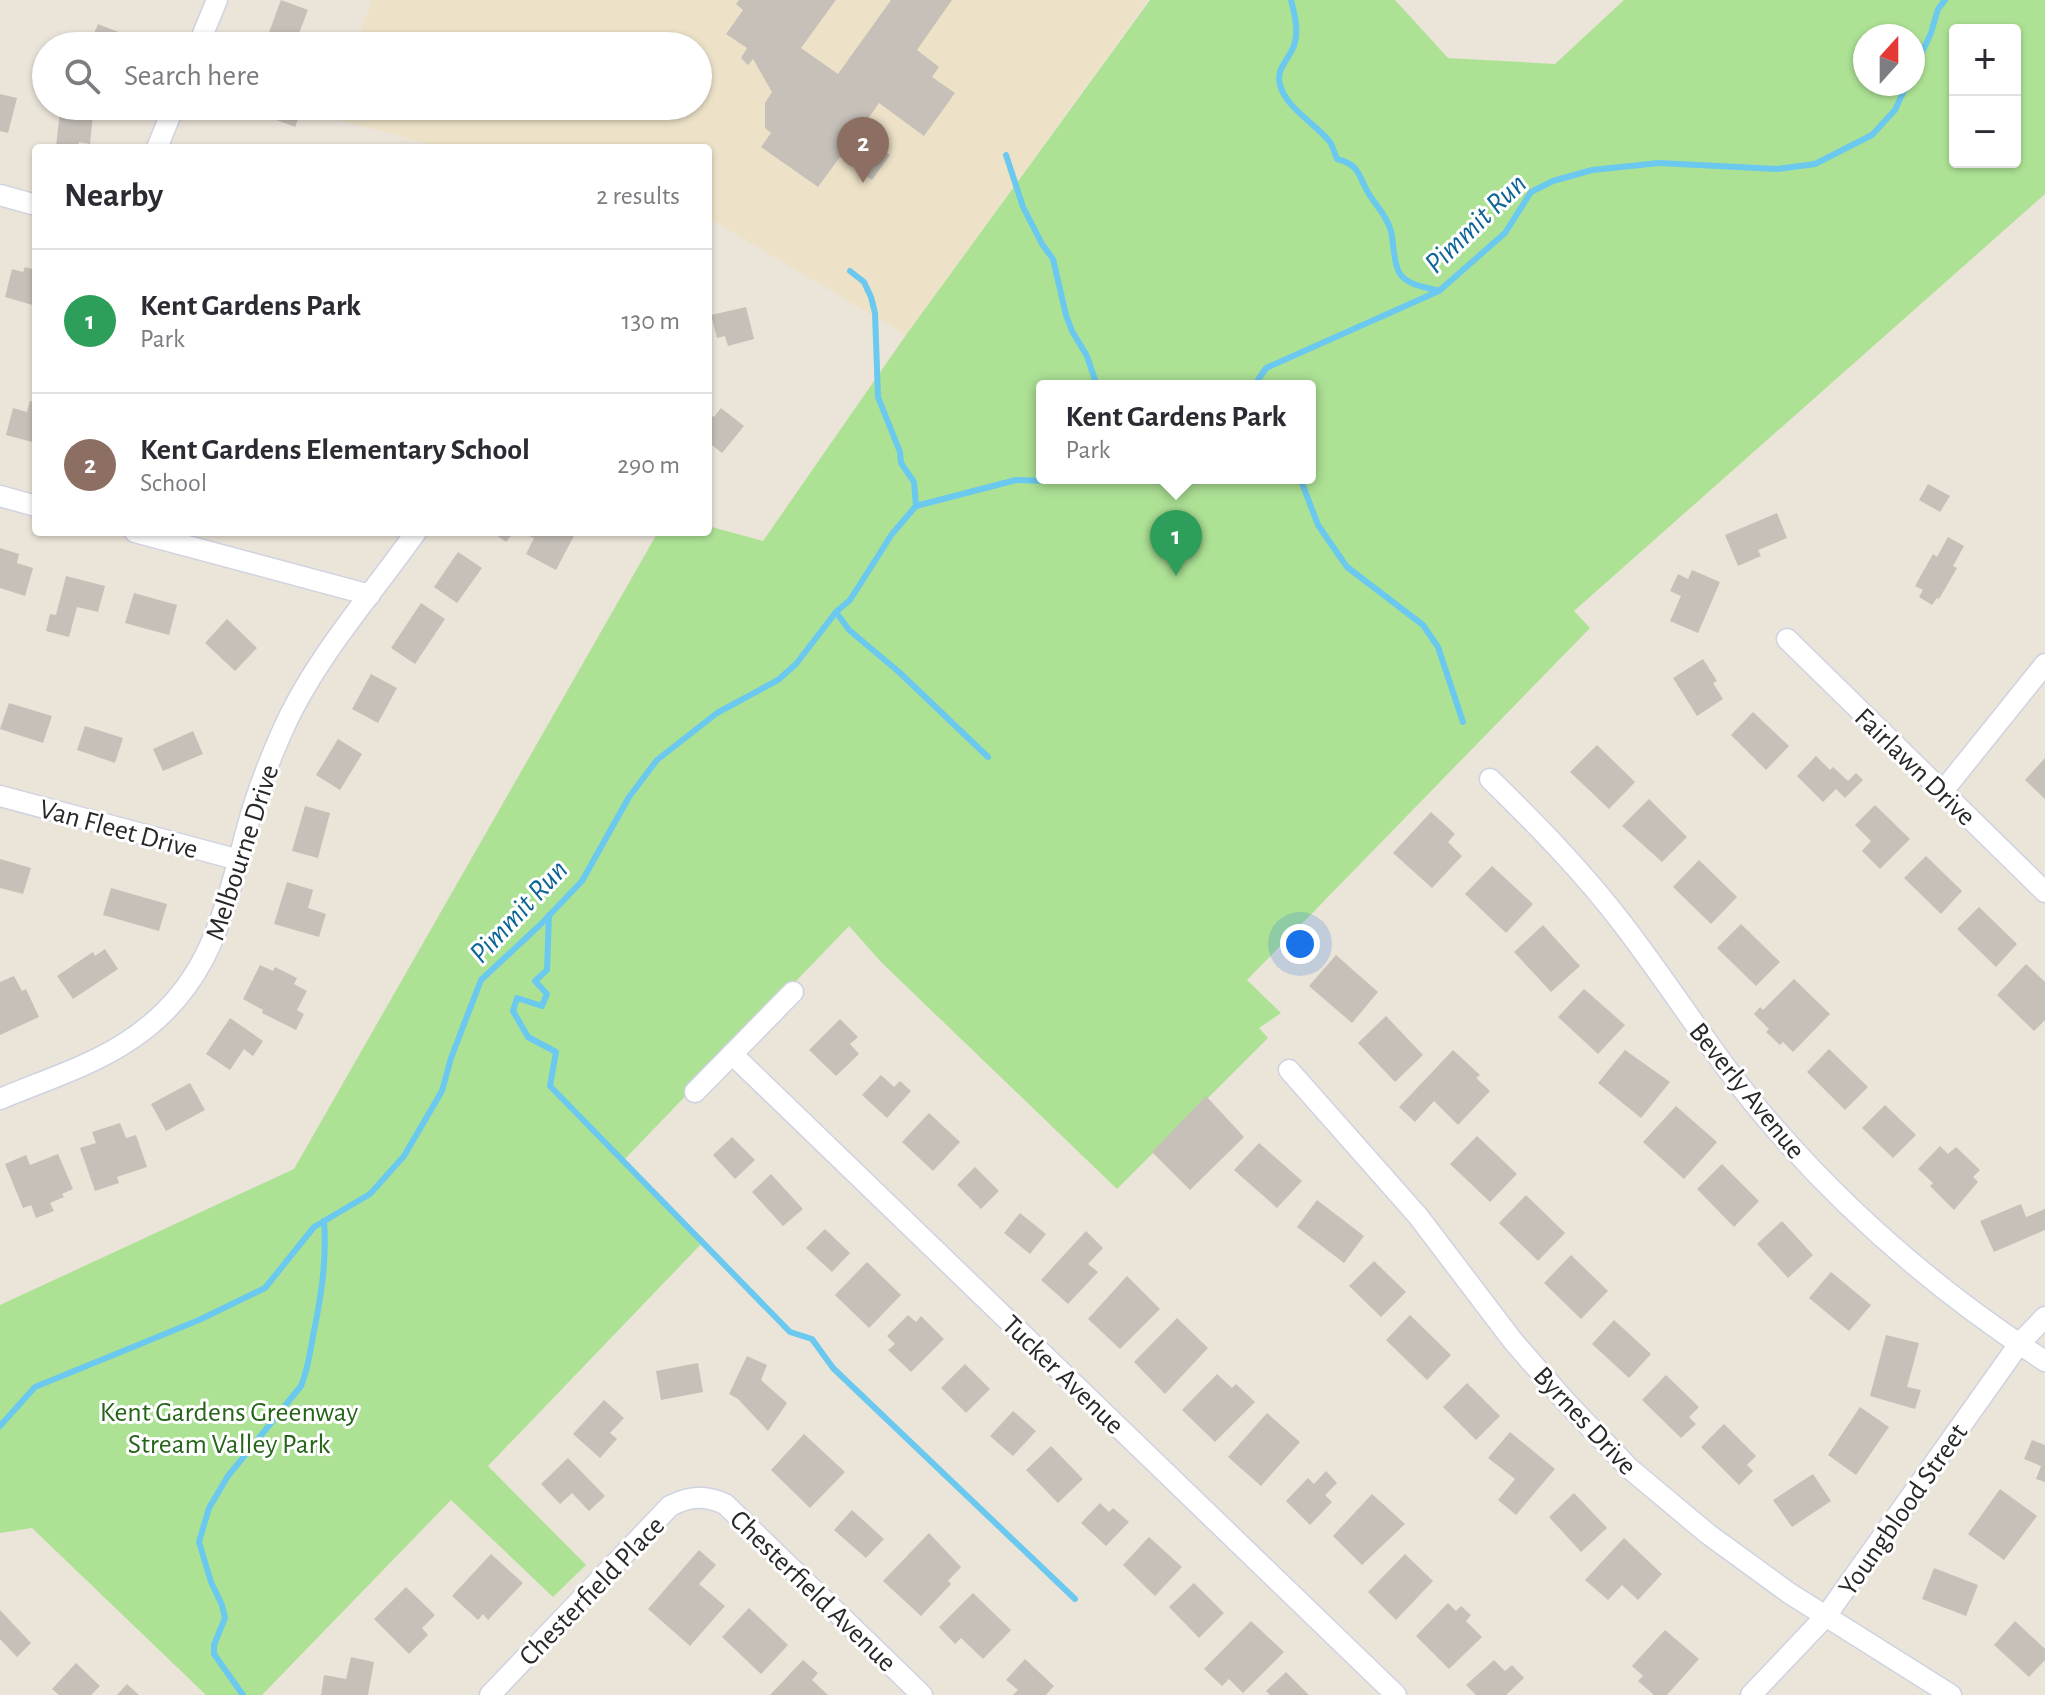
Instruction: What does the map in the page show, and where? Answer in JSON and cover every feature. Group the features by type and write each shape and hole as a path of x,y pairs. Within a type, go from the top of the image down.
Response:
{"street":[{"path":"204,32 217,0"},
{"path":"159,144 168,120"},
{"path":"0,195 32,204"},
{"path":"0,496 32,505"},
{"path":"150,536 370,595"},
{"name":"Melbourne Drive","path":"0,1099 122,1046 149,1026 195,976 225,912 263,777 283,730 307,685 413,536"},
{"name":"Fairlawn Drive","path":"1787,639 2045,892"},
{"path":"1943,791 2045,664"},
{"name":"Beverly Avenue","path":"1490,779 1570,860 1610,907 1736,1081 1777,1132 1829,1188 1935,1282 2045,1361"},
{"name":"Van Fleet Drive","path":"0,796 239,860"},
{"path":"695,1092 793,992"},
{"name":"Tucker Avenue","path":"732,1054 1396,1695"},
{"name":"Byrnes Drive","path":"1289,1070 1418,1216 1513,1341 1629,1468 1708,1534 1789,1593 1951,1695"},
{"name":"Youngblood Street","path":"1751,1695 1826,1616 2019,1344 2045,1317"},
{"name":"Chesterfield Place","path":"490,1695 670,1506 698,1488"},
{"name":"Chesterfield Avenue","path":"698,1488 725,1504 922,1695"}],"shaded area":[{"path":"372,0 1148,0 906,335 712,220 712,144 430,144 339,120 712,120 712,32 359,32"}],"green space":[{"name":"Kent Gardens Greenway Stream Valley Park","path":"1150,0 1395,0 1448,58 1555,64 1624,0 2045,0 2045,194 1574,611 1590,628 1247,980 1281,1013 1259,1028 1268,1038 1117,1189 882,963 849,926 622,1162 705,1240 488,1466 586,1565 553,1597 451,1500 262,1695 206,1695 32,1528 0,1533 0,1305 294,1169 656,536 712,536 712,527 763,541 906,335"}],"building":[{"path":"281,0 308,10 299,32 269,32"},
{"path":"739,0 836,0 801,48 838,74 891,0 952,0 917,50 939,67 932,77 955,93 924,136 879,103 858,133 890,155 872,180 840,157 818,187 761,147 771,133 765,128 765,103 772,92 753,59 748,65 741,58 747,48 726,34 743,10 736,4"},
{"path":"98,24 118,32 95,32"},
{"path":"0,94 17,98 8,133 0,131"},
{"path":"59,120 92,120 90,144 56,144"},
{"path":"277,120 298,120 295,127"},
{"path":"25,267 32,269 32,305 5,297 12,269 23,272"},
{"path":"746,307 754,339 728,346 725,336 717,338 712,315"},
{"path":"32,401 32,442 6,435 13,408 27,412"},
{"path":"721,408 744,426 722,453 712,445 712,416"},
{"path":"1928,484 1950,496 1940,512 1919,500"},
{"path":"1777,513 1787,538 1758,550 1761,556 1738,566 1725,535"},
{"path":"529,536 574,536 556,570 526,554 534,538"},
{"path":"1948,537 1964,546 1953,566 1957,568 1939,599 1932,605 1919,597 1923,590 1915,586 1933,554 1937,557"},
{"path":"0,548 19,554 17,563 33,568 25,596 0,588"},
{"path":"458,552 482,568 457,603 434,587"},
{"path":"1692,570 1720,582 1698,633 1670,621 1681,596 1670,591 1678,574 1688,579"},
{"path":"66,576 105,586 98,612 77,607 69,637 46,631 50,614 56,615"},
{"path":"134,593 177,605 169,635 125,623"},
{"path":"421,603 445,619 415,664 391,648"},
{"path":"227,619 257,648 235,671 205,643"},
{"path":"1703,659 1717,681 1713,683 1723,699 1697,716 1673,678"},
{"path":"371,674 397,688 378,723 352,709"},
{"path":"9,703 52,716 43,743 0,729"},
{"path":"1753,712 1789,746 1766,770 1731,735"},
{"path":"85,726 123,738 115,763 77,750"},
{"path":"193,731 203,754 163,771 153,749"},
{"path":"338,739 362,754 340,790 316,775"},
{"path":"1597,745 1635,782 1609,809 1570,772"},
{"path":"1816,756 1830,770 1833,767 1848,781 1856,773 1863,780 1845,798 1836,789 1823,802 1797,776"},
{"path":"2045,758 2045,799 2025,780"},
{"path":"1649,799 1687,837 1662,862 1622,826"},
{"path":"1875,805 1910,839 1880,869 1862,851 1871,841 1855,825"},
{"path":"305,806 330,813 318,858 292,851"},
{"path":"1431,812 1455,834 1448,842 1462,856 1432,888 1393,853"},
{"path":"1926,856 1962,891 1941,914 1904,878"},
{"path":"0,859 31,868 23,894 0,888"},
{"path":"1699,860 1737,897 1711,924 1673,887"},
{"path":"1492,866 1533,904 1506,933 1465,894"},
{"path":"287,882 313,890 308,908 326,914 319,937 274,924"},
{"path":"111,888 167,904 159,931 103,915"},
{"path":"1979,907 2017,944 1996,967 1957,929"},
{"path":"1741,924 1780,962 1756,986 1717,948"},
{"path":"1543,925 1580,966 1551,992 1514,952"},
{"path":"105,949 118,969 73,999 57,976 93,952 95,956"},
{"path":"1336,955 1378,992 1352,1023 1309,986"},
{"path":"2026,964 2045,982 2045,1020 2034,1031 1997,995"},
{"path":"260,965 273,971 275,967 297,978 294,984 307,991 297,1010 304,1014 296,1030 262,1013 263,1010 243,999"},
{"path":"14,976 22,991 26,989 39,1017 0,1035 0,982"},
{"path":"1794,979 1830,1014 1793,1052 1766,1032 1769,1029 1754,1014 1760,1007 1763,1010"},
{"path":"1584,989 1625,1025 1598,1054 1558,1017"},
{"path":"1386,1016 1423,1055 1395,1082 1358,1043"},
{"path":"230,1018 263,1041 253,1056 244,1049 230,1070 206,1054"},
{"path":"840,1019 858,1037 850,1044 859,1054 836,1076 809,1050"},
{"path":"1829,1049 1868,1087 1845,1110 1807,1072"},
{"path":"1453,1050 1480,1075 1476,1078 1490,1091 1458,1125 1434,1101 1415,1122 1399,1107"},
{"path":"1625,1050 1670,1082 1641,1118 1598,1083"},
{"path":"881,1075 894,1087 900,1081 911,1091 887,1118 862,1095"},
{"path":"190,1083 205,1110 166,1131 151,1104"},
{"path":"1206,1096 1244,1137 1190,1190 1152,1152"},
{"path":"1885,1105 1916,1135 1893,1158 1862,1128"},
{"path":"1676,1106 1717,1142 1684,1179 1643,1142"},
{"path":"929,1113 960,1142 933,1171 902,1142"},
{"path":"120,1123 126,1138 136,1135 147,1167 117,1177 119,1183 95,1191 80,1148 96,1143 92,1132"},
{"path":"1477,1136 1517,1174 1490,1202 1450,1164"},
{"path":"732,1137 755,1160 735,1179 713,1155"},
{"path":"1259,1143 1302,1181 1277,1208 1234,1170"},
{"path":"1940,1146 1948,1154 1956,1147 1980,1170 1973,1177 1978,1182 1954,1210 1918,1169"},
{"path":"58,1154 73,1189 50,1203 54,1211 36,1218 31,1205 23,1208 5,1164 26,1155 30,1165"},
{"path":"1722,1164 1759,1201 1734,1227 1697,1189"},
{"path":"975,1167 999,1191 981,1209 957,1185"},
{"path":"771,1174 803,1209 783,1226 752,1192"},
{"path":"1526,1195 1565,1233 1538,1261 1499,1223"},
{"path":"1317,1200 1364,1236 1344,1263 1297,1227"},
{"path":"2021,1204 2026,1217 2045,1209 2045,1230 1994,1252 1980,1221"},
{"path":"1020,1213 1046,1234 1030,1254 1004,1233"},
{"path":"1782,1221 1813,1255 1788,1278 1757,1244"},
{"path":"825,1229 850,1253 832,1272 806,1248"},
{"path":"1086,1231 1103,1248 1088,1264 1098,1272 1068,1304 1041,1280"},
{"path":"1571,1255 1608,1291 1581,1319 1544,1283"},
{"path":"1374,1261 1406,1292 1381,1317 1349,1286"},
{"path":"867,1262 901,1295 869,1328 835,1295"},
{"path":"1831,1272 1871,1305 1849,1331 1809,1298"},
{"path":"1127,1276 1160,1309 1120,1349 1088,1319"},
{"path":"908,1315 916,1322 921,1316 944,1339 911,1372 888,1350 895,1344 887,1336"},
{"path":"1410,1315 1451,1355 1427,1380 1386,1340"},
{"path":"1177,1318 1208,1348 1165,1394 1134,1362"},
{"path":"1614,1320 1651,1354 1629,1378 1592,1344"},
{"path":"1886,1335 1919,1343 1907,1387 1921,1390 1915,1409 1870,1396"},
{"path":"747,1356 767,1365 761,1380 787,1403 768,1431 738,1399 729,1394"},
{"path":"698,1363 703,1392 661,1400 656,1371"},
{"path":"965,1364 990,1389 966,1413 941,1388"},
{"path":"1217,1374 1232,1388 1236,1384 1255,1402 1215,1442 1182,1410"},
{"path":"1666,1375 1699,1407 1689,1417 1696,1424 1681,1438 1642,1400"},
{"path":"1467,1383 1500,1416 1476,1440 1443,1407"},
{"path":"604,1400 624,1418 610,1433 617,1439 600,1458 573,1434"},
{"path":"1860,1407 1889,1427 1856,1475 1828,1455"},
{"path":"1013,1411 1036,1431 1013,1456 990,1436"},
{"path":"1267,1413 1300,1442 1261,1486 1228,1457"},
{"path":"1724,1424 1756,1456 1747,1465 1753,1471 1739,1485 1701,1447"},
{"path":"1510,1432 1555,1469 1516,1515 1498,1500 1515,1479 1488,1458"},
{"path":"804,1434 845,1472 810,1508 771,1470"},
{"path":"2032,1440 2045,1445 2045,1482 2036,1479 2041,1466 2024,1459"},
{"path":"1051,1446 1083,1479 1058,1503 1026,1470"},
{"path":"568,1458 605,1496 589,1511 572,1493 560,1504 541,1484"},
{"path":"1326,1471 1337,1483 1325,1495 1332,1502 1310,1525 1286,1501 1308,1478 1314,1484"},
{"path":"1813,1474 1831,1501 1792,1527 1773,1500"},
{"path":"2000,1489 2037,1516 2004,1560 1968,1534"},
{"path":"1574,1493 1607,1528 1581,1552 1549,1517"},
{"path":"1372,1494 1405,1524 1362,1565 1333,1536"},
{"path":"1100,1503 1109,1512 1113,1508 1129,1522 1106,1546 1081,1523"},
{"path":"852,1510 884,1539 866,1558 834,1530"},
{"path":"929,1533 961,1567 948,1581 951,1584 921,1616 883,1581"},
{"path":"1149,1537 1182,1567 1155,1596 1123,1565"},
{"path":"1624,1538 1662,1574 1638,1600 1622,1585 1608,1600 1585,1580"},
{"path":"699,1550 716,1565 699,1584 725,1606 690,1646 648,1609"},
{"path":"491,1554 523,1583 488,1620 483,1614 478,1620 452,1596"},
{"path":"1405,1554 1433,1581 1396,1620 1368,1592"},
{"path":"1934,1568 1978,1585 1966,1616 1922,1599"},
{"path":"1194,1583 1224,1613 1199,1638 1169,1607"},
{"path":"406,1587 435,1615 422,1628 428,1635 409,1654 374,1619"},
{"path":"973,1593 1011,1630 983,1659 961,1638 955,1644 939,1627"},
{"path":"1448,1603 1456,1611 1461,1606 1471,1615 1466,1621 1482,1637 1449,1669 1416,1636"},
{"path":"749,1608 788,1645 761,1674 722,1637"},
{"path":"0,1610 31,1643 17,1657 0,1639"},
{"path":"1251,1621 1284,1652 1243,1693 1229,1679 1222,1686 1204,1669"},
{"path":"2015,1621 2045,1649 2045,1660 2029,1677 1994,1645"},
{"path":"1665,1630 1699,1659 1667,1695 1654,1695 1638,1681 1643,1676 1632,1666"},
{"path":"351,1657 374,1662 368,1695 321,1695 324,1675 346,1679"},
{"path":"1025,1659 1054,1686 1046,1695 1013,1695 1018,1690 1006,1680"},
{"path":"803,1660 818,1673 812,1680 828,1695 770,1695"},
{"path":"1494,1660 1505,1671 1512,1665 1524,1678 1506,1695 1476,1695 1466,1685"},
{"path":"76,1663 100,1686 91,1695 59,1695 52,1689"},
{"path":"1286,1672 1309,1695 1270,1695 1266,1691"},
{"path":"127,1684 139,1695 117,1695"}],"waterway":[{"path":"1291,0 1296,38 1279,75 1283,93 1330,142 1337,159 1358,172 1389,226 1400,274 1413,284 1439,291"},
{"name":"Pimmit Run","path":"1925,46 1938,9 1945,0"},
{"name":"Pimmit Run","path":"1258,380 1266,368 1439,291 1505,233 1531,192 1553,181 1592,170 1659,163 1777,169 1815,164 1872,135 1895,110 1901,96"},
{"path":"1006,155 1023,207 1053,259 1066,315 1087,356 1095,380"},
{"path":"850,271 864,282 871,297 875,313 878,397 900,452 901,463 914,482 916,506"},
{"name":"Pimmit Run","path":"0,1426 35,1387 199,1320 265,1288 314,1227 370,1194 404,1156 442,1091 451,1058 481,980 582,881 629,797 657,760 717,713 778,680 796,664 836,612 850,600 892,534 916,506 1016,480 1036,481"},
{"path":"1302,484 1318,525 1347,567 1423,625 1438,647 1463,722"},
{"path":"836,612 849,630 899,672 988,757"},
{"path":"549,915 547,970 535,981 547,994 542,1006 517,998 513,1011 528,1037 556,1052 550,1086 790,1332 812,1339 833,1368 1075,1599"},
{"path":"243,1695 214,1654 214,1645 225,1618 199,1542 209,1508 228,1476 301,1386 321,1293 324,1221"}],"place":[{"name":"Kent Gardens Elementary School","path":"863,183"},
{"name":"Kent Gardens Park","path":"1176,576"}]}
